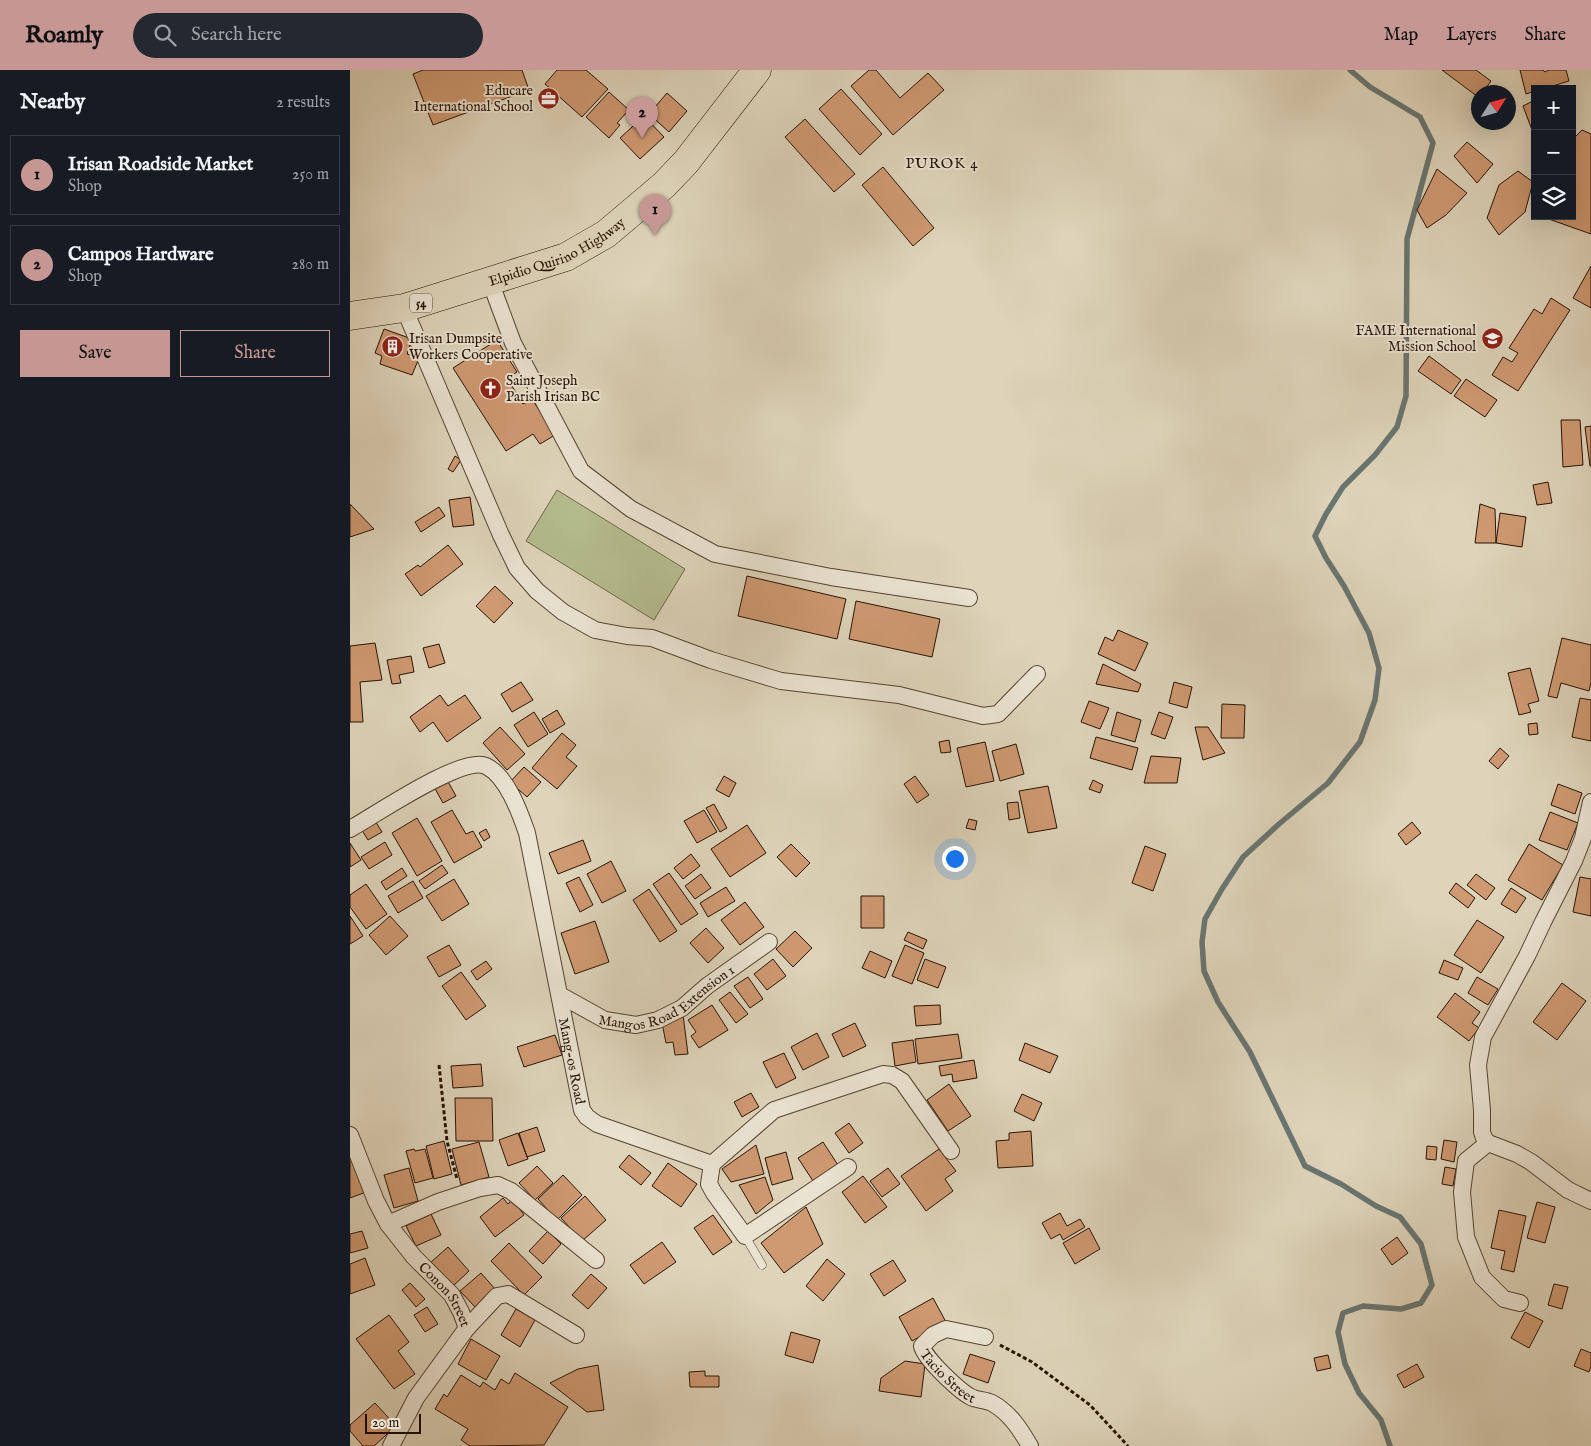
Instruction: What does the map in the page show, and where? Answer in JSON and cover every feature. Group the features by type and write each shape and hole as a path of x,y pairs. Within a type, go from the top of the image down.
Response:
{"highway":[{"name":"Elpidio Quirino Highway","path":"350,316 404,308 490,281 566,256 606,234 664,185 686,162 757,70"}],"street":[{"path":"490,281 513,342 580,470 631,509 715,554 831,577 970,598"},
{"path":"404,308 501,535 517,568 537,591 563,612 595,630 652,638 711,660 782,682 899,695 983,716 998,714 1037,674"},
{"name":"Mang-os Road","path":"350,829 432,780 468,766 485,765 496,773 515,801 527,833 582,1110 587,1117 597,1124 712,1164"},
{"path":"1591,802 1583,838 1574,861 1527,956 1483,1037 1478,1065 1482,1132 1488,1143 1517,1154 1531,1162 1568,1190 1591,1200"},
{"name":"Mangos Road Extension 1","path":"560,995 605,1020 636,1025 658,1020 682,1008 707,986 769,942"},
{"path":"848,1167 745,1236 714,1194 709,1184 712,1164 774,1110 883,1074 892,1075 902,1081 951,1150"},
{"name":"Conon Street","path":"350,1135 376,1201 388,1224 414,1257 452,1295 467,1328 416,1398 391,1446"},
{"path":"1488,1143 1466,1161 1462,1192 1466,1237 1482,1277 1504,1299 1520,1304"},
{"path":"388,1224 438,1202 480,1188 498,1185 511,1191 596,1260"},
{"path":"467,1328 497,1296 508,1294 576,1335"},
{"name":"Tacio Street","path":"985,1337 946,1329 933,1335 922,1346 923,1352 945,1376 971,1398 991,1402 1014,1421 1030,1446"}],"lane":[{"path":"745,1236 762,1265"}],"path":[{"path":"439,1064 447,1141 461,1194"},
{"path":"985,1337 1032,1362 1090,1405 1128,1446"}],"green space":[{"path":"557,490 685,569 654,620 526,541"}],"building":[{"path":"423,70 522,70 529,90 433,125 413,74"},
{"path":"557,70 586,70 608,89 582,117 545,84"},
{"path":"869,70 876,70 900,98 928,73 944,90 893,135 851,86"},
{"path":"1442,70 1476,70 1491,81 1488,85 1471,85 1471,92"},
{"path":"1520,70 1543,70 1545,72 1549,70 1566,70 1569,81 1556,85 1531,85 1531,92 1526,94"},
{"path":"841,89 882,134 860,155 819,109"},
{"path":"609,92 629,110 617,123 620,125 609,138 586,117"},
{"path":"667,93 687,111 669,132 649,114"},
{"path":"1531,102 1531,127 1523,106"},
{"path":"644,116 664,137 640,159 620,138"},
{"path":"805,119 855,174 834,192 785,137"},
{"path":"1582,130 1591,134 1591,234 1552,220 1576,220 1576,136"},
{"path":"1467,142 1493,164 1477,183 1454,156"},
{"path":"883,167 934,228 913,246 862,185"},
{"path":"1437,169 1467,193 1446,215 1427,228 1417,210"},
{"path":"1518,171 1531,181 1531,190 1525,212 1499,235 1487,218 1499,185"},
{"path":"1591,266 1591,308 1573,298"},
{"path":"1551,298 1570,310 1518,391 1492,375 1503,357 1512,362 1518,353 1509,348 1534,309 1542,314"},
{"name":"Irisan Dumpsite Workers Cooperative","path":"384,329 412,339 407,354 419,358 412,375 380,364 382,356 375,353"},
{"name":"Saint Joseph Parish Irisan BC","path":"497,340 517,372 507,378 523,404 532,399 555,435 540,444 533,434 506,451 453,368"},
{"path":"1429,356 1461,380 1451,394 1418,371"},
{"path":"1466,379 1497,400 1485,417 1454,396"},
{"path":"1561,420 1580,420 1583,465 1563,467"},
{"path":"1591,426 1591,466 1590,466 1585,427"},
{"path":"455,456 461,460 453,472 448,469"},
{"path":"1548,482 1552,503 1537,505 1533,485"},
{"path":"470,497 474,525 453,527 449,500"},
{"path":"350,504 374,529 350,537"},
{"path":"1480,504 1495,509 1496,543 1475,543"},
{"path":"439,507 445,516 421,532 415,522"},
{"path":"1500,513 1526,517 1522,547 1496,543"},
{"path":"448,545 463,564 421,596 405,574 418,565 420,567"},
{"path":"747,576 846,599 837,639 738,616"},
{"path":"495,586 513,603 494,623 476,606"},
{"path":"856,601 940,619 932,657 849,639"},
{"path":"1118,630 1148,643 1135,671 1098,654 1105,637 1113,641"},
{"path":"1562,638 1591,645 1591,682 1589,691 1561,683 1557,698 1548,696"},
{"path":"375,643 382,680 360,682 363,722 350,722 350,646"},
{"path":"439,644 445,663 429,668 423,648"},
{"path":"411,656 414,672 399,675 401,683 392,684 387,660"},
{"path":"1103,664 1141,684 1138,692 1096,684"},
{"path":"1530,668 1539,701 1528,704 1531,712 1519,715 1508,673"},
{"path":"521,682 533,700 512,712 501,694"},
{"path":"1174,682 1192,687 1187,708 1169,703"},
{"path":"440,695 448,706 465,695 481,718 447,742 433,722 420,732 410,717"},
{"path":"1580,698 1591,700 1591,741 1572,737"},
{"path":"1089,701 1109,708 1100,729 1081,722"},
{"path":"1222,704 1245,705 1244,738 1221,738"},
{"path":"557,710 565,724 550,733 542,719"},
{"path":"534,712 548,734 528,747 514,725"},
{"path":"1117,712 1141,720 1135,742 1111,735"},
{"path":"1159,712 1173,717 1165,739 1151,734"},
{"path":"1537,723 1538,734 1529,735 1528,724"},
{"path":"500,727 525,754 507,770 483,743"},
{"path":"1195,727 1208,727 1225,753 1203,760"},
{"path":"562,733 576,745 566,757 577,766 557,789 532,768"},
{"path":"1096,737 1138,748 1132,770 1090,758"},
{"path":"949,740 951,752 941,753 939,742"},
{"path":"985,742 994,781 966,787 957,748"},
{"path":"1016,744 1024,774 1000,781 992,751"},
{"path":"1500,748 1509,756 1498,769 1489,761"},
{"path":"1151,756 1181,758 1177,783 1144,783"},
{"path":"524,767 541,782 527,797 510,782"},
{"path":"724,776 736,783 729,797 716,790"},
{"path":"915,776 929,795 917,803 904,784"},
{"path":"446,778 456,796 443,803 433,785"},
{"path":"1093,780 1103,785 1100,793 1089,789"},
{"path":"1558,784 1582,793 1575,814 1551,805"},
{"path":"1048,786 1057,828 1028,833 1019,791"},
{"path":"1018,802 1020,818 1009,820 1007,803"},
{"path":"714,804 727,828 720,832 706,808"},
{"path":"452,810 466,834 473,831 482,847 454,863 431,822"},
{"path":"704,810 717,832 697,843 684,821"},
{"path":"1550,812 1578,823 1567,850 1539,840"},
{"path":"417,818 442,861 417,876 392,833"},
{"path":"374,819 382,832 368,840 360,827"},
{"path":"969,819 977,821 975,830 966,828"},
{"path":"1412,822 1421,833 1406,845 1398,834"},
{"path":"747,825 766,853 730,877 711,849"},
{"path":"486,829 490,837 484,841 479,833"},
{"path":"583,840 591,861 558,874 549,853"},
{"path":"385,842 392,855 369,869 361,857"},
{"path":"350,843 361,860 350,867"},
{"path":"791,844 810,863 796,877 777,857"},
{"path":"1529,844 1563,865 1542,900 1508,880"},
{"path":"1145,846 1166,854 1153,891 1132,883"},
{"path":"691,854 700,866 683,879 674,868"},
{"path":"611,861 626,891 602,903 587,874"},
{"path":"442,865 448,873 425,889 419,881"},
{"path":"402,868 407,876 386,890 381,882"},
{"path":"669,873 698,914 681,925 653,884"},
{"path":"701,874 711,888 695,899 685,886"},
{"path":"1476,874 1495,888 1486,900 1467,885"},
{"path":"579,877 593,905 580,912 566,883"},
{"path":"1580,877 1591,879 1591,916 1573,912"},
{"path":"454,879 469,904 442,921 426,896"},
{"path":"413,881 423,898 398,913 388,896"},
{"path":"1456,883 1475,898 1468,908 1449,893"},
{"path":"366,884 387,914 366,929 350,907 350,895"},
{"path":"726,887 735,901 708,917 700,903"},
{"path":"1511,888 1526,898 1516,913 1501,904"},
{"path":"649,889 677,931 660,942 633,900"},
{"path":"861,896 884,896 884,928 861,928"},
{"path":"745,902 764,927 740,945 721,920"},
{"path":"350,916 363,936 350,944"},
{"path":"390,916 408,936 386,955 369,935"},
{"path":"1477,920 1504,937 1481,973 1454,955"},
{"path":"595,921 609,962 575,974 561,933"},
{"path":"706,928 724,948 708,963 690,943"},
{"path":"795,931 812,948 793,967 776,949"},
{"path":"908,932 927,940 923,949 904,940"},
{"path":"449,945 461,965 439,977 427,957"},
{"path":"905,945 924,953 912,984 892,976"},
{"path":"870,951 892,961 885,978 862,968"},
{"path":"773,959 786,976 767,990 754,974"},
{"path":"925,959 946,967 938,988 917,980"},
{"path":"1444,960 1463,968 1458,980 1439,973"},
{"path":"486,961 492,969 477,980 471,971"},
{"path":"461,972 486,1006 466,1020 442,986"},
{"path":"748,977 763,999 750,1008 734,986"},
{"path":"1477,977 1498,989 1488,1005 1468,993"},
{"path":"1562,983 1586,1001 1557,1040 1533,1022"},
{"path":"730,992 748,1014 736,1023 719,1000"},
{"path":"1455,993 1480,1012 1472,1023 1479,1028 1469,1041 1437,1017"},
{"path":"712,1005 728,1030 699,1048 691,1036 696,1032 688,1020"},
{"path":"940,1005 941,1024 916,1026 914,1006"},
{"path":"683,1015 688,1054 675,1055 673,1042 666,1043 662,1023"},
{"path":"855,1023 866,1046 843,1057 832,1034"},
{"path":"817,1033 829,1057 803,1070 791,1047"},
{"path":"958,1034 962,1058 918,1064 915,1039"},
{"path":"555,1035 562,1055 524,1067 517,1047"},
{"path":"913,1040 916,1062 895,1066 892,1043"},
{"path":"1025,1043 1058,1056 1050,1073 1019,1060"},
{"path":"784,1053 796,1078 776,1088 763,1062"},
{"path":"974,1060 977,1078 953,1082 952,1074 941,1076 939,1066"},
{"path":"481,1064 483,1086 453,1088 451,1066"},
{"path":"949,1084 971,1116 948,1131 927,1100"},
{"path":"751,1093 759,1107 742,1117 734,1102"},
{"path":"1022,1094 1042,1103 1034,1121 1014,1111"},
{"path":"455,1098 492,1098 493,1141 456,1141"},
{"path":"849,1123 863,1143 849,1153 835,1133"},
{"path":"537,1127 545,1151 527,1157 519,1133"},
{"path":"1031,1131 1033,1166 998,1168 996,1141 1009,1140 1009,1133"},
{"path":"518,1133 528,1159 508,1166 499,1140"},
{"path":"1444,1140 1457,1142 1454,1162 1441,1159"},
{"path":"444,1141 452,1174 434,1179 426,1146"},
{"path":"479,1142 489,1177 461,1185 452,1149"},
{"path":"823,1142 838,1165 813,1181 798,1158"},
{"path":"756,1145 764,1174 731,1182 722,1169"},
{"path":"1427,1146 1437,1147 1436,1160 1426,1159"},
{"path":"414,1149 415,1151 425,1149 433,1178 415,1183 406,1151"},
{"path":"939,1149 956,1171 945,1179 953,1191 926,1211 901,1176"},
{"path":"786,1152 793,1179 772,1185 765,1158"},
{"path":"629,1155 651,1173 641,1185 619,1167"},
{"path":"356,1156 369,1191 350,1198 350,1158"},
{"path":"668,1163 697,1184 681,1207 652,1186"},
{"path":"537,1166 553,1183 535,1200 519,1183"},
{"path":"1445,1167 1456,1169 1453,1186 1442,1184"},
{"path":"409,1168 418,1201 394,1208 384,1175"},
{"path":"888,1168 900,1184 882,1197 870,1181"},
{"path":"563,1175 582,1195 557,1220 538,1199"},
{"path":"863,1176 887,1207 865,1223 842,1192"},
{"path":"765,1177 773,1200 756,1214 739,1185"},
{"path":"585,1196 606,1220 582,1241 561,1218"},
{"path":"503,1198 508,1204 513,1199 524,1215 495,1237 480,1217"},
{"path":"1537,1202 1555,1207 1545,1243 1527,1238"},
{"path":"806,1207 823,1244 784,1273 761,1243"},
{"path":"1499,1210 1526,1216 1514,1272 1501,1269 1505,1251 1491,1248"},
{"path":"1060,1213 1067,1226 1080,1219 1085,1227 1063,1240 1060,1234 1051,1239 1042,1223"},
{"path":"431,1214 441,1235 416,1246 406,1226"},
{"path":"713,1215 732,1242 713,1255 694,1228"},
{"path":"1089,1228 1100,1249 1075,1264 1063,1243"},
{"path":"362,1231 368,1248 350,1253 350,1234"},
{"path":"548,1231 561,1244 543,1264 529,1251"},
{"path":"1397,1237 1408,1253 1392,1265 1381,1249"},
{"path":"662,1242 676,1262 644,1284 630,1265"},
{"path":"509,1243 542,1277 524,1295 491,1261"},
{"path":"448,1247 469,1271 452,1287 430,1263"},
{"path":"365,1258 375,1285 350,1294 350,1264"},
{"path":"827,1259 845,1274 823,1301 806,1286"},
{"path":"893,1260 906,1281 884,1296 870,1274"},
{"path":"481,1273 495,1289 475,1307 460,1291"},
{"path":"591,1274 607,1288 588,1309 572,1295"},
{"path":"410,1283 425,1299 416,1307 402,1290"},
{"path":"1554,1284 1568,1287 1562,1309 1548,1305"},
{"path":"933,1298 946,1322 912,1341 899,1317"},
{"path":"427,1307 438,1324 425,1332 414,1315"},
{"path":"516,1309 535,1320 520,1347 501,1335"},
{"path":"1525,1312 1543,1321 1529,1348 1511,1338"},
{"path":"389,1315 409,1342 398,1351 415,1374 394,1389 356,1339"},
{"path":"791,1332 820,1340 813,1363 785,1355"},
{"path":"471,1339 500,1356 486,1380 458,1364"},
{"path":"1581,1349 1591,1353 1589,1372 1574,1366"},
{"path":"970,1354 995,1362 988,1383 963,1374"},
{"path":"1328,1355 1331,1368 1317,1371 1314,1358"},
{"path":"905,1361 925,1364 921,1397 879,1391 881,1378"},
{"path":"1417,1364 1424,1377 1404,1388 1397,1375"},
{"path":"598,1365 604,1410 587,1412 550,1383 578,1369"},
{"path":"705,1371 705,1376 719,1376 719,1387 690,1387 689,1372"},
{"path":"515,1373 568,1407 544,1445 470,1446 461,1440 468,1429 435,1409 444,1394 447,1397 461,1375 480,1387 483,1382 495,1390 501,1379 509,1384"},
{"path":"375,1403 396,1426 374,1446 363,1446 350,1431 350,1425"}],"waterway":[{"path":"1350,70 1370,87 1420,117 1433,143 1407,239 1406,396 1397,427 1375,455 1343,487 1315,536 1369,633 1379,668 1375,700 1360,742 1328,783 1243,857 1205,919 1202,942 1204,971 1218,1002 1250,1052 1305,1166 1341,1184 1376,1206 1400,1217 1421,1244 1432,1285 1421,1303 1401,1309 1363,1306 1343,1313 1338,1332 1345,1364 1359,1393 1381,1420 1390,1446"}],"place":[{"name":"Educare International School","path":"549,98"},
{"name":"Campos Hardware","path":"642,138"},
{"name":"Irisan Roadside Market","path":"655,235"},
{"name":"FAME International Mission School","path":"1492,338"},
{"name":"Irisan Dumpsite Workers Cooperative","path":"393,346"},
{"name":"Saint Joseph Parish Irisan BC","path":"490,388"}],"district":[{"name":"PUROK 4","path":"942,163"}]}
